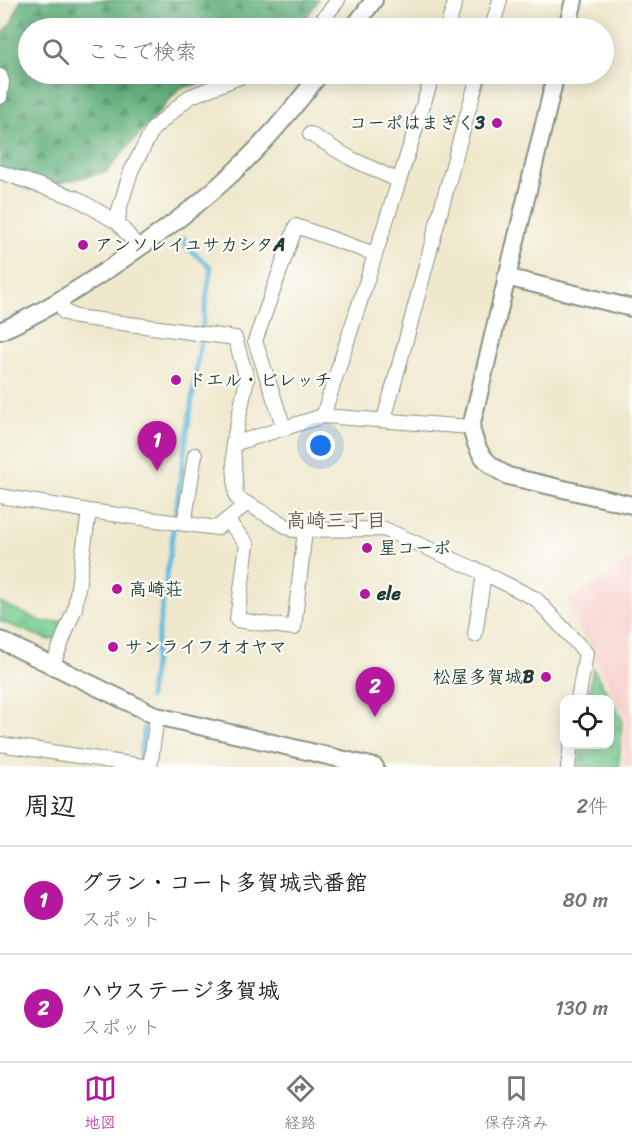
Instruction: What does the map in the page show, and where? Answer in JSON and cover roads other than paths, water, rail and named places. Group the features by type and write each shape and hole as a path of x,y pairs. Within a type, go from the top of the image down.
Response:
{"street":[{"path":"324,18 338,0"},
{"path":"360,18 374,0"},
{"path":"450,18 456,0"},
{"path":"495,18 500,0"},
{"path":"570,18 574,0"},
{"path":"0,76 2,82 0,97"},
{"path":"118,223 119,210 131,171 153,129 189,97 222,84"},
{"path":"0,331 61,301 188,212 243,163 291,112 312,84"},
{"path":"323,416 430,84"},
{"path":"384,419 422,286 445,187 475,84"},
{"path":"554,84 471,427 476,449 491,467 508,476 632,506"},
{"path":"310,134 350,158 399,181"},
{"path":"0,172 76,198 118,223 139,248"},
{"path":"284,428 255,341 296,226 375,255"},
{"path":"506,278 632,308"},
{"path":"61,301 64,312 76,317 235,338 247,379 233,444 236,497 293,530 384,529 484,573 536,599 586,653 579,695"},
{"path":"233,444 323,416 471,427"},
{"path":"177,523 195,455"},
{"path":"0,496 89,511 217,528 246,504"},
{"path":"52,667 75,608 89,511"},
{"path":"227,520 247,544 237,620 294,628 305,530"},
{"path":"476,635 484,573"},
{"path":"0,640 157,716 375,767"},
{"path":"0,744 144,766 157,716"},
{"path":"568,767 570,749"}],"waterway":[{"path":"149,698 211,267 185,246 184,237"},
{"path":"139,763 145,724"}],"place":[{"name":"コーポはまぎく3","path":"497,123"},
{"name":"アンソレイユサカシタA","path":"83,245"},
{"name":"ドエル・ビレッチ","path":"176,380"},
{"name":"グラン・コート多賀城弐番館","path":"157,471"},
{"name":"星コーポ","path":"367,548"},
{"name":"高崎荘","path":"117,589"},
{"name":"ele","path":"365,594"},
{"name":"サンライフオオヤマ","path":"113,647"},
{"name":"松屋多賀城B","path":"546,677"},
{"name":"ハウステージ多賀城","path":"375,717"}],"district":[{"name":"高崎三丁目","path":"336,520"}]}
